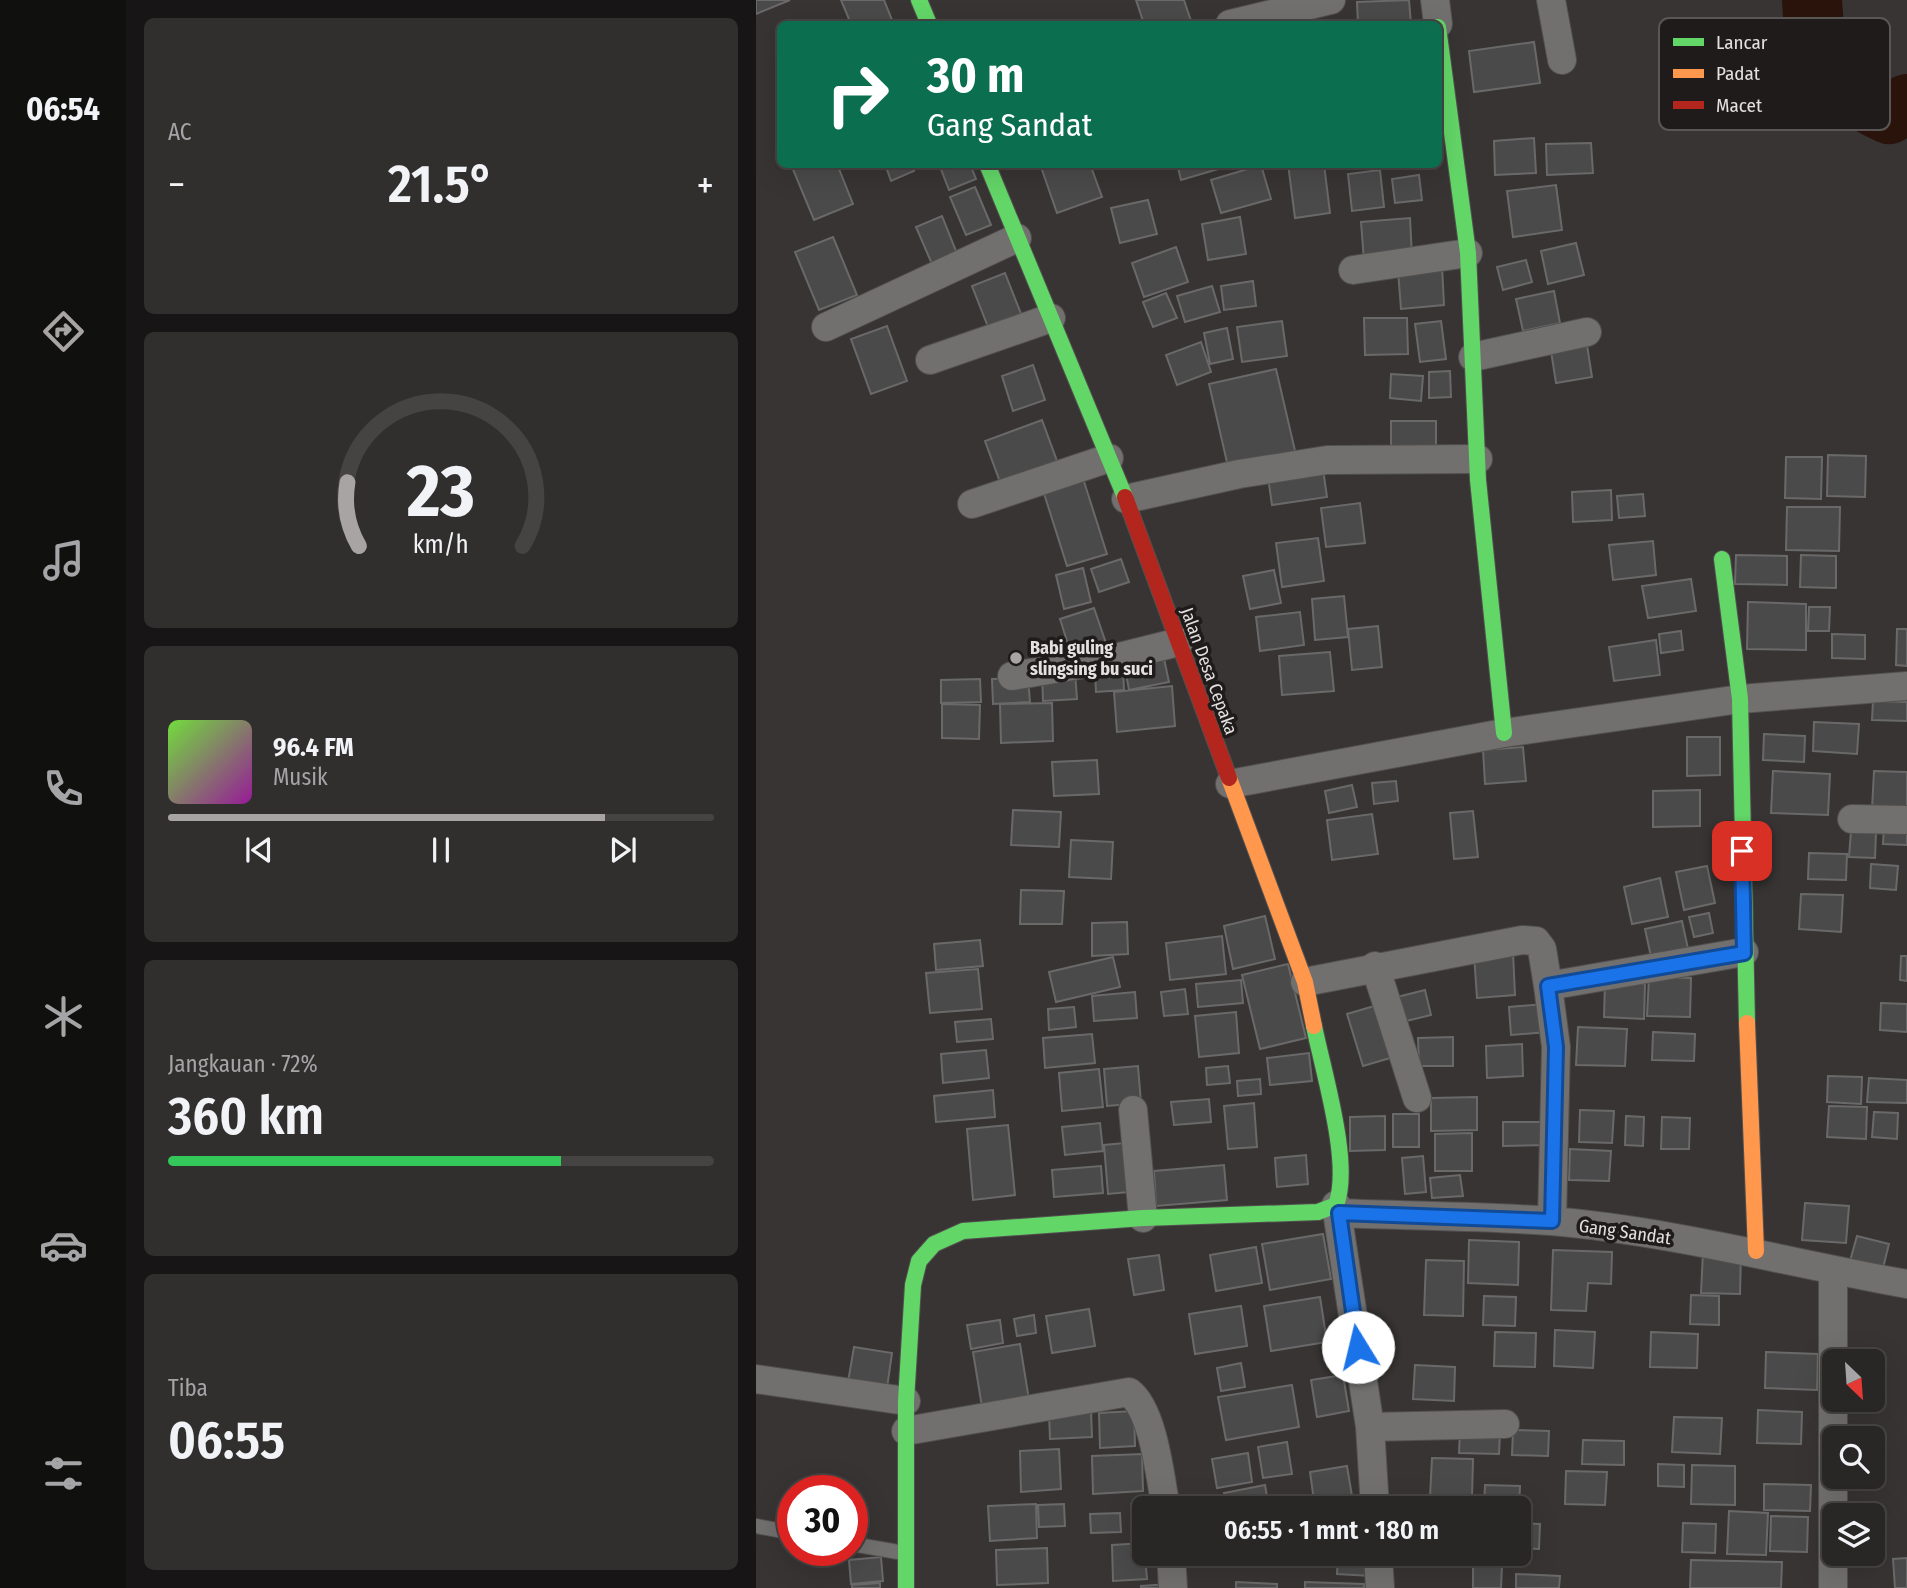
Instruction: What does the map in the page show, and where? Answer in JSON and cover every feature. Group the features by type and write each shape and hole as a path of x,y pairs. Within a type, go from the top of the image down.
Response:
{"street":[{"path":"919,0 928,21"},
{"path":"1236,21 1264,7 1331,0"},
{"path":"1435,0 1437,21"},
{"path":"1551,0 1562,60"},
{"path":"1442,56 1468,253 1478,459 1504,733"},
{"name":"Jalan Desa Cepaka","path":"989,168 1126,499 1305,982 1335,1127 1341,1174 1338,1209"},
{"path":"826,327 1017,238"},
{"path":"1353,270 1468,253"},
{"path":"930,360 1051,318"},
{"path":"1473,357 1587,332"},
{"path":"972,504 1109,458"},
{"path":"1126,499 1239,474 1326,460 1478,459"},
{"path":"1722,559 1740,699 1744,953 1756,1251"},
{"path":"1012,676 1103,661 1179,642"},
{"path":"1230,784 1504,733 1740,699 1907,687"},
{"path":"1852,819 1907,820"},
{"path":"1305,982 1375,966 1522,940 1536,941 1542,949 1556,1047 1552,1221"},
{"path":"1548,986 1744,953"},
{"path":"1375,966 1417,1098"},
{"path":"1133,1110 1143,1218"},
{"path":"906,1588 906,1401 913,1285 919,1261 934,1244 963,1231 1143,1218 1296,1215 1338,1209 1370,1427 1374,1496"},
{"name":"Gang Sandat","path":"1338,1209 1552,1221 1756,1251 1833,1271 1907,1284"},
{"path":"1833,1271 1833,1588"},
{"path":"756,1379 906,1401"},
{"path":"906,1431 1129,1392 1135,1397 1147,1420 1163,1496"},
{"path":"1370,1427 1505,1424"},
{"path":"1171,1566 1172,1588"},
{"path":"1379,1566 1380,1588"}],"lane":[{"path":"756,1527 777,1530"},
{"path":"868,1547 906,1553"}],"building":[{"path":"756,0 790,0 756,14"},
{"path":"841,0 884,0 892,20 890,21 850,21"},
{"path":"1136,0 1184,0 1191,21 1143,21"},
{"path":"1409,0 1411,21 1358,21 1357,2"},
{"path":"1534,42 1540,83 1474,92 1469,51"},
{"path":"1534,138 1536,173 1495,175 1494,141"},
{"path":"1591,143 1593,173 1547,175 1546,144"},
{"path":"792,168 839,168 853,204 814,220"},
{"path":"886,168 913,168 914,171 891,181"},
{"path":"941,168 972,168 976,179 949,190"},
{"path":"1041,168 1091,168 1102,197 1057,213"},
{"path":"1178,168 1222,168 1181,180"},
{"path":"1251,168 1262,168 1271,199 1221,213 1211,180"},
{"path":"1289,168 1324,168 1330,213 1295,218"},
{"path":"1380,170 1384,207 1352,211 1348,174"},
{"path":"1419,175 1422,200 1395,203 1392,179"},
{"path":"1556,185 1562,230 1513,237 1507,191"},
{"path":"975,187 991,225 966,235 950,197"},
{"path":"1148,200 1157,234 1120,243 1111,208"},
{"path":"942,216 960,261 935,271 916,227"},
{"path":"1240,217 1246,254 1208,260 1202,224"},
{"path":"1410,218 1412,257 1364,261 1361,222"},
{"path":"833,237 857,295 819,310 795,252"},
{"path":"1576,243 1584,275 1548,284 1541,251"},
{"path":"1176,247 1188,282 1144,297 1132,263"},
{"path":"1526,260 1532,282 1503,290 1497,267"},
{"path":"1442,266 1444,305 1401,309 1398,270"},
{"path":"1005,273 1023,319 990,332 972,286"},
{"path":"1253,281 1256,306 1224,310 1221,286"},
{"path":"1212,286 1220,312 1185,322 1177,296"},
{"path":"1554,291 1560,323 1523,331 1516,299"},
{"path":"1166,293 1177,318 1153,327 1143,302"},
{"path":"1364,318 1407,318 1408,354 1365,355"},
{"path":"1282,321 1287,356 1242,362 1237,327"},
{"path":"1441,321 1446,359 1420,362 1415,324"},
{"path":"887,326 907,381 871,394 851,339"},
{"path":"1227,328 1233,359 1210,364 1204,333"},
{"path":"1201,342 1211,372 1177,385 1166,355"},
{"path":"1587,345 1592,377 1556,383 1551,351"},
{"path":"1033,365 1045,400 1013,411 1002,376"},
{"path":"1276,369 1296,455 1229,471 1209,384"},
{"path":"1450,371 1451,397 1429,398 1429,372"},
{"path":"1391,374 1423,376 1421,401 1390,398"},
{"path":"1042,420 1057,461 1000,482 985,441"},
{"path":"1391,421 1436,421 1436,458 1391,458"},
{"path":"1828,455 1866,456 1865,497 1827,496"},
{"path":"1786,457 1822,457 1821,499 1785,498"},
{"path":"1323,469 1327,497 1272,505 1268,477"},
{"path":"1081,472 1107,554 1067,566 1041,484"},
{"path":"1611,490 1612,520 1573,522 1572,492"},
{"path":"1643,494 1645,516 1619,518 1617,496"},
{"path":"1360,503 1365,543 1326,547 1321,508"},
{"path":"1787,507 1840,507 1839,551 1786,550"},
{"path":"1318,538 1324,581 1282,587 1276,543"},
{"path":"1653,541 1656,575 1613,580 1609,545"},
{"path":"1736,555 1787,556 1787,585 1735,584"},
{"path":"1801,555 1836,556 1836,588 1800,587"},
{"path":"1121,559 1129,582 1099,592 1091,569"},
{"path":"1083,568 1091,602 1064,609 1056,575"},
{"path":"1274,570 1281,603 1250,609 1243,576"},
{"path":"1691,579 1696,611 1648,618 1642,586"},
{"path":"1344,596 1348,637 1315,640 1312,599"},
{"path":"1748,602 1806,604 1806,650 1747,649"},
{"path":"1809,607 1830,607 1829,631 1808,631"},
{"path":"1094,608 1107,646 1072,657 1060,619"},
{"path":"1300,612 1304,645 1260,651 1256,617"},
{"path":"1378,626 1382,667 1352,670 1348,629"},
{"path":"1897,629 1907,629 1907,666 1896,665"},
{"path":"1681,631 1683,650 1661,653 1659,634"},
{"path":"1832,634 1865,635 1865,659 1832,658"},
{"path":"1656,640 1660,675 1614,681 1609,647"},
{"path":"1330,652 1334,691 1282,695 1279,656"},
{"path":"1163,654 1169,682 1129,690 1124,662"},
{"path":"1123,668 1124,690 1096,692 1095,670"},
{"path":"1075,672 1077,699 1043,701 1042,674"},
{"path":"1028,678 1030,702 993,704 992,679"},
{"path":"980,679 981,702 941,703 941,680"},
{"path":"1172,686 1175,726 1117,732 1114,692"},
{"path":"1873,701 1907,702 1907,721 1872,720"},
{"path":"1052,703 1053,741 1001,743 1000,704"},
{"path":"942,704 980,705 979,739 942,738"},
{"path":"1814,722 1859,724 1857,754 1813,751"},
{"path":"1764,734 1805,736 1804,762 1763,760"},
{"path":"1687,737 1720,737 1720,775 1687,776"},
{"path":"1523,747 1526,781 1485,784 1483,750"},
{"path":"1097,760 1099,794 1054,796 1052,762"},
{"path":"1773,771 1830,774 1828,815 1771,813"},
{"path":"1874,771 1907,772 1907,811 1872,809"},
{"path":"1396,781 1398,801 1374,804 1372,783"},
{"path":"1352,785 1357,807 1329,813 1325,791"},
{"path":"1700,790 1700,826 1653,827 1653,791"},
{"path":"1013,810 1061,812 1059,847 1011,845"},
{"path":"1473,811 1478,857 1454,859 1450,813"},
{"path":"1372,814 1378,854 1332,860 1327,820"},
{"path":"1884,827 1907,828 1907,845 1883,844"},
{"path":"1851,831 1876,832 1875,858 1849,857"},
{"path":"1071,840 1113,842 1111,879 1069,877"},
{"path":"1809,853 1847,854 1846,880 1808,879"},
{"path":"1871,864 1898,866 1896,890 1870,888"},
{"path":"1707,866 1715,903 1684,910 1676,872"},
{"path":"1660,878 1668,917 1632,924 1624,887"},
{"path":"1021,890 1064,891 1062,924 1020,924"},
{"path":"1801,894 1843,895 1841,932 1799,929"},
{"path":"1709,913 1713,933 1694,937 1689,917"},
{"path":"1265,916 1275,959 1233,969 1224,926"},
{"path":"1682,921 1690,958 1653,966 1645,929"},
{"path":"1127,922 1128,954 1092,956 1092,923"},
{"path":"1222,936 1226,974 1170,980 1166,943"},
{"path":"980,940 983,966 936,970 934,944"},
{"path":"1513,952 1515,995 1477,998 1474,954"},
{"path":"1901,956 1907,956 1907,981 1900,980"},
{"path":"1113,957 1120,987 1056,1002 1049,972"},
{"path":"1288,964 1306,1038 1260,1049 1242,975"},
{"path":"978,969 982,1009 930,1013 926,973"},
{"path":"1649,977 1691,978 1690,1017 1647,1016"},
{"path":"1241,980 1243,1003 1198,1007 1196,984"},
{"path":"1605,982 1645,984 1644,1019 1604,1017"},
{"path":"1185,989 1188,1014 1164,1016 1161,992"},
{"path":"1425,990 1431,1015 1398,1023 1393,998"},
{"path":"1135,992 1137,1018 1094,1021 1092,996"},
{"path":"1881,1003 1907,1004 1907,1032 1880,1030"},
{"path":"1381,1004 1397,1056 1363,1066 1347,1014"},
{"path":"1545,1004 1547,1032 1511,1035 1509,1007"},
{"path":"1074,1007 1076,1027 1049,1030 1048,1009"},
{"path":"1236,1012 1239,1053 1199,1057 1195,1016"},
{"path":"991,1019 993,1039 957,1042 955,1022"},
{"path":"1578,1027 1627,1029 1625,1066 1576,1065"},
{"path":"1653,1032 1695,1034 1694,1061 1652,1060"},
{"path":"1092,1034 1095,1063 1045,1068 1043,1038"},
{"path":"1453,1037 1453,1066 1419,1066 1418,1038"},
{"path":"1522,1044 1523,1076 1487,1078 1486,1046"},
{"path":"986,1050 989,1078 943,1083 941,1054"},
{"path":"1309,1053 1312,1081 1270,1085 1267,1058"},
{"path":"1138,1066 1141,1103 1107,1106 1104,1069"},
{"path":"1228,1066 1230,1083 1207,1085 1206,1068"},
{"path":"1099,1069 1103,1107 1062,1111 1059,1073"},
{"path":"1828,1076 1862,1077 1861,1104 1827,1102"},
{"path":"1869,1078 1907,1080 1907,1103 1867,1102"},
{"path":"1260,1079 1261,1094 1238,1096 1237,1081"},
{"path":"993,1090 995,1117 936,1122 934,1096"},
{"path":"1477,1097 1477,1130 1431,1131 1431,1098"},
{"path":"1209,1099 1211,1122 1174,1125 1171,1102"},
{"path":"1254,1103 1257,1147 1228,1149 1224,1106"},
{"path":"1829,1106 1867,1107 1866,1139 1827,1137"},
{"path":"1580,1110 1614,1111 1612,1143 1579,1142"},
{"path":"1874,1112 1898,1113 1897,1139 1872,1137"},
{"path":"1393,1114 1419,1114 1419,1147 1393,1147"},
{"path":"1385,1116 1385,1150 1350,1151 1350,1117"},
{"path":"1626,1116 1644,1117 1643,1146 1625,1145"},
{"path":"1662,1117 1690,1118 1689,1149 1661,1149"},
{"path":"1503,1122 1548,1122 1548,1145 1503,1146"},
{"path":"1100,1123 1103,1151 1065,1155 1062,1127"},
{"path":"1008,1125 1015,1195 973,1200 967,1129"},
{"path":"1472,1133 1472,1171 1435,1171 1435,1134"},
{"path":"1135,1142 1139,1191 1108,1194 1104,1145"},
{"path":"1570,1149 1611,1151 1609,1181 1569,1180"},
{"path":"1306,1155 1308,1184 1277,1187 1275,1158"},
{"path":"1423,1156 1426,1192 1405,1194 1402,1158"},
{"path":"1224,1165 1227,1200 1156,1206 1154,1171"},
{"path":"1101,1166 1103,1193 1054,1197 1052,1170"},
{"path":"1460,1175 1463,1196 1432,1198 1430,1178"},
{"path":"1805,1203 1849,1206 1846,1243 1802,1240"},
{"path":"1323,1234 1331,1279 1270,1290 1262,1244"},
{"path":"1857,1236 1889,1244 1883,1268 1850,1261"},
{"path":"1469,1240 1519,1242 1518,1285 1468,1283"},
{"path":"1256,1247 1262,1283 1216,1291 1210,1255"},
{"path":"1553,1250 1612,1252 1611,1284 1588,1283 1586,1311 1551,1310"},
{"path":"1703,1252 1741,1253 1740,1294 1701,1293"},
{"path":"1159,1255 1164,1290 1134,1295 1128,1259"},
{"path":"1426,1260 1464,1261 1463,1316 1424,1315"},
{"path":"1691,1295 1719,1296 1719,1325 1690,1324"},
{"path":"1484,1296 1516,1297 1515,1326 1483,1325"},
{"path":"1320,1297 1327,1342 1271,1351 1264,1306"},
{"path":"1241,1306 1247,1346 1195,1354 1189,1314"},
{"path":"1089,1309 1095,1346 1052,1353 1046,1316"},
{"path":"1034,1315 1036,1333 1017,1336 1014,1319"},
{"path":"1000,1320 1003,1343 971,1349 967,1325"},
{"path":"1555,1330 1595,1332 1593,1368 1554,1366"},
{"path":"1495,1332 1536,1333 1535,1367 1494,1366"},
{"path":"1651,1332 1698,1334 1697,1368 1650,1367"},
{"path":"1020,1344 1029,1400 982,1407 973,1352"},
{"path":"854,1347 892,1353 887,1388 848,1382"},
{"path":"1766,1352 1818,1354 1817,1390 1765,1388"},
{"path":"1241,1363 1245,1387 1221,1391 1217,1368"},
{"path":"1415,1365 1455,1367 1454,1401 1413,1399"},
{"path":"1343,1375 1349,1411 1317,1417 1311,1380"},
{"path":"1292,1385 1299,1427 1226,1440 1218,1397"},
{"path":"1091,1410 1092,1437 1050,1439 1049,1412"},
{"path":"1758,1410 1802,1412 1801,1444 1757,1443"},
{"path":"1134,1411 1135,1446 1100,1448 1099,1413"},
{"path":"1674,1417 1722,1418 1720,1454 1672,1452"},
{"path":"1460,1430 1500,1432 1499,1454 1459,1453"},
{"path":"1513,1430 1549,1431 1548,1456 1512,1455"},
{"path":"1583,1440 1624,1441 1624,1465 1582,1464"},
{"path":"1287,1442 1292,1474 1263,1478 1258,1447"},
{"path":"1059,1449 1061,1489 1021,1492 1020,1451"},
{"path":"1248,1453 1252,1482 1217,1488 1212,1459"},
{"path":"1142,1454 1143,1491 1093,1494 1092,1456"},
{"path":"1432,1458 1473,1459 1472,1496 1430,1496"},
{"path":"1658,1464 1684,1465 1684,1487 1658,1486"},
{"path":"1692,1465 1735,1466 1735,1505 1691,1504"},
{"path":"1347,1466 1352,1496 1313,1496 1310,1472"},
{"path":"1566,1471 1607,1472 1605,1505 1565,1504"},
{"path":"1764,1484 1811,1485 1810,1511 1764,1510"},
{"path":"1265,1485 1267,1496 1224,1496 1224,1493"},
{"path":"1485,1485 1520,1486 1520,1496 1485,1496"},
{"path":"1036,1504 1037,1538 990,1541 988,1506"},
{"path":"1064,1504 1065,1526 1039,1527 1038,1505"},
{"path":"1729,1511 1768,1513 1766,1555 1727,1554"},
{"path":"1120,1513 1121,1532 1091,1533 1090,1514"},
{"path":"1771,1516 1808,1517 1807,1552 1770,1551"},
{"path":"1683,1523 1716,1524 1715,1553 1682,1552"},
{"path":"1531,1524 1540,1524 1539,1549 1531,1549"},
{"path":"1132,1544 1132,1566 1146,1566 1147,1579 1113,1581 1112,1545"},
{"path":"1047,1548 1048,1583 997,1585 996,1550"},
{"path":"881,1557 883,1581 851,1584 850,1566 868,1566 868,1558"},
{"path":"1907,1558 1907,1588 1895,1588 1893,1559"},
{"path":"1691,1560 1782,1562 1781,1588 1690,1588"},
{"path":"1337,1566 1371,1566 1371,1576 1337,1574"},
{"path":"1473,1566 1502,1566 1501,1588 1473,1588"},
{"path":"1516,1574 1560,1576 1559,1588 1516,1588"},
{"path":"1236,1582 1277,1584 1277,1588 1236,1588"},
{"path":"1305,1582 1364,1584 1364,1588 1305,1588"},
{"path":"880,1583 880,1588 852,1588 852,1585"},
{"path":"1169,1584 1169,1588 1141,1588 1141,1586"}],"waterway":[{"path":"1812,0 1814,18"},
{"path":"1890,113 1907,104"}],"traffic: fast":[{"path":"919,0 928,21"},
{"path":"1442,57 1468,253 1478,480 1504,733"},
{"path":"989,168 1125,497"},
{"path":"1722,559 1740,699 1747,1023"},
{"path":"906,1588 906,1401 913,1285 919,1261 934,1244 963,1231 1143,1218 1318,1212 1336,1205 1341,1166 1334,1117 1314,1026"}],"traffic: slow":[{"path":"1229,778 1305,982 1314,1026"},
{"path":"1747,1023 1756,1251"}],"traffic: jam":[{"path":"1125,497 1229,778"}],"place":[{"name":"Babi guling slingsing bu suci","path":"1016,658"}],"route":[{"path":"1358,1347 1339,1213 1552,1221 1556,1047 1548,986 1744,953 1742,851"}]}
